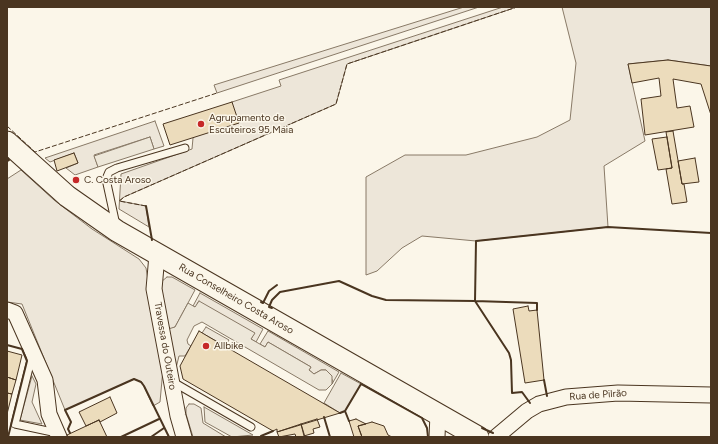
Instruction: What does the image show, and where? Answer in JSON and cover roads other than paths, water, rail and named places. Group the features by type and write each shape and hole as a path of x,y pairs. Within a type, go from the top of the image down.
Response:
{"main road":[{"name":"Rua Conselheiro Costa Aroso","path":"7,142 67,196 117,231 478,437"}],"street":[{"name":"Travessa do Outeiro","path":"157,255 154,288 171,381 184,437"},
{"path":"7,310 15,313 45,380 49,414 58,435"},
{"name":"Rua de Pilrão","path":"496,437 527,411 539,404 566,398 618,393 711,395"},
{"path":"437,437 438,414"}],"lane":[{"path":"117,231 106,179 109,172 117,168 185,148"},
{"path":"33,352 15,424 58,435"},
{"path":"171,381 251,428"}],"place":[{"name":"Agrupamento de Escuteiros 95 Maia","path":"201,124"},
{"name":"C. Costa Aroso","path":"76,180"},
{"name":"Allbike","path":"206,346"}]}
